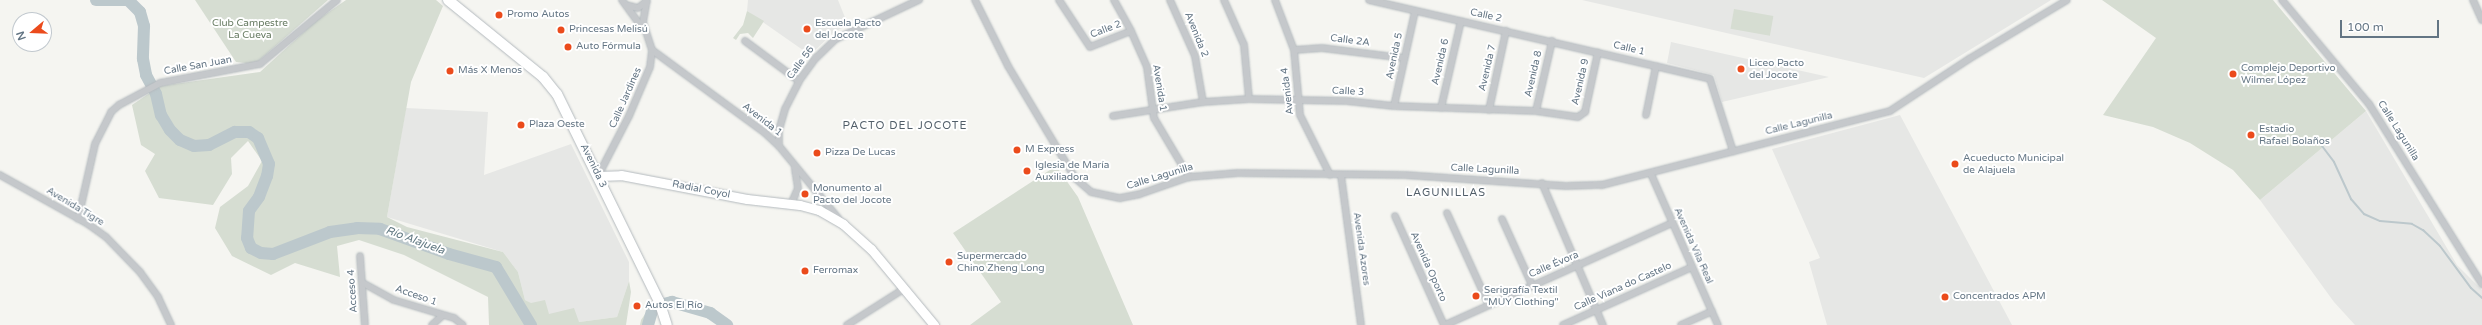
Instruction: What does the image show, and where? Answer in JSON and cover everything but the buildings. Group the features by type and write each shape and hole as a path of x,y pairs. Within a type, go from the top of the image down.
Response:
{"main road":[{"name":"Avenida 3","path":"448,0 550,85 598,176 661,305 667,325"}],"street":[{"name":"Calle San Juan","path":"78,218 95,144 104,123 111,112 119,104 160,82 260,64 337,0"},
{"path":"622,0 647,35"},
{"name":"Calle Jardines","path":"598,176 620,137 650,67 652,50 644,22 647,0"},
{"path":"626,5 638,8 647,0"},
{"name":"Calle 56","path":"779,146 781,121 799,81 816,58 836,39 919,0"},
{"name":"Calle Lagunilla","path":"975,0 1014,77 1082,186 1100,196 1120,198 1140,194 1189,177 1238,174 1404,175 1602,185 1651,174 1733,151 1890,111 1968,59 2067,0"},
{"name":"Calle 2","path":"1059,0 1087,46 1093,48 1132,31"},
{"name":"Avenida 1","path":"1114,0 1132,31 1147,67 1154,118 1189,177"},
{"name":"Avenida 2","path":"1170,0 1195,56 1203,102"},
{"path":"1224,0 1244,46 1249,100"},
{"name":"Avenida 4","path":"1275,0 1294,50 1300,115 1330,175"},
{"name":"Calle 2","path":"1369,0 1598,52"},
{"name":"Calle Lagunilla","path":"2282,0 2370,104 2482,284"},
{"path":"2473,0 2482,20"},
{"name":"Avenida 5","path":"1394,106 1415,11"},
{"name":"Avenida 6","path":"1441,108 1461,21"},
{"name":"Avenida 7","path":"1489,110 1506,31"},
{"path":"745,41 799,81"},
{"name":"Avenida 8","path":"1536,111 1552,41"},
{"name":"Calle 2A","path":"1294,50 1322,48 1404,58"},
{"name":"Avenida 1","path":"652,50 779,146 843,224"},
{"name":"Calle 1","path":"1598,52 1710,79 1733,151"},
{"name":"Avenida 9","path":"1582,115 1598,52"},
{"path":"1646,115 1656,66"},
{"name":"Calle 3","path":"1113,116 1153,111 1203,102 1249,100 1347,101 1394,106 1536,111 1582,115"},
{"path":"791,204 798,188 795,166"},
{"name":"Avenida Vila Real","path":"1651,174 1718,325"},
{"name":"Avenida Tigre","path":"0,175 78,218 106,237 135,266 158,297 171,325"},
{"name":"Radial Coyol","path":"598,176 621,175 747,199 814,206 834,214 872,248 934,325"},
{"name":"Avenida Azores","path":"1341,175 1361,325"},
{"path":"1542,183 1603,325"},
{"name":"Radial Coyol","path":"804,206 828,214 843,224 885,265"},
{"path":"1447,213 1489,305"},
{"name":"Avenida Oporto","path":"1394,216 1444,325"},
{"path":"1502,219 1532,285"},
{"name":"Calle Évora","path":"1444,325 1672,223"},
{"name":"Acceso 4","path":"360,256 366,325"},
{"name":"Calle Viana do Castelo","path":"1564,325 1692,267"},
{"name":"Acceso 1","path":"363,283 394,300 442,316 454,318 464,325"},
{"path":"847,325 905,288"},
{"path":"1681,325 1712,311"},
{"path":"432,325 442,316"}],"shaded area":[{"name":"Escuela Pacto del Jocote","path":"748,0 838,0 848,25 834,32 810,55 747,11"},
{"path":"1582,0 2051,0 1924,78"},
{"name":"Liceo Pacto del Jocote","path":"1671,42 1829,77 1722,102 1714,75 1667,63"},
{"path":"406,108 488,112 484,175 571,144 629,262 629,281 617,317 579,322 549,314 525,300 518,272 503,252 387,217"},
{"path":"2366,111 2457,265 2482,290 2482,325 2355,325 2334,302 2260,200"},
{"path":"1900,115 2012,325 1827,325 1809,262 1820,258 1772,149"}],"green space":[{"name":"Club Campestre La Cueva","path":"195,0 328,0 255,64 236,62"},
{"path":"346,0 436,0 443,6 411,82 387,217 407,227 503,252 518,272 525,300 531,303 545,300 549,314 574,308 579,322 617,317 629,281 631,292 626,325 489,325 488,297 404,255 359,240 337,246 340,277 295,263 271,275 232,256 215,228 220,207 248,186 262,161 248,141 231,158 232,174 213,205 159,198 145,171 155,154 141,145 132,105 160,86 260,72 316,21"},
{"name":"Complejo Deportivo Wilmer López","path":"2102,0 2273,0 2366,111 2260,200 2233,170 2190,143 2153,127 2103,115 2156,38"},
{"path":"1734,9 1773,16 1770,36 1731,29"},
{"path":"747,11 764,21 753,38 748,33 740,34 736,40 733,38 743,25"},
{"path":"1056,166 1078,197 1133,325 970,325 1001,302 953,233"},
{"path":"652,304 654,325 640,325 641,320"}],"waterway":[{"name":"Río Alajuela","path":"96,0 128,0 140,12 144,26 143,59 146,75 156,94 161,115 170,130 180,140 194,146 209,145 235,132 249,132 258,138 269,164 267,176 259,197 249,211 247,238 251,248 261,253 273,254 330,232 357,228 380,229 449,254 496,267 531,325"},
{"path":"2322,146 2334,162 2351,199 2364,214 2380,221 2412,224 2423,230 2440,246 2471,288 2482,298"},
{"name":"Río Alajuela","path":"648,325 653,307 672,302 710,313 727,325"}],"place":[{"name":"Promo Autos","path":"499,15"},
{"name":"Escuela Pacto del Jocote","path":"807,29"},
{"name":"Princesas Melisú","path":"561,30"},
{"name":"Auto Fórmula","path":"568,47"},
{"name":"Liceo Pacto del Jocote","path":"1741,69"},
{"name":"Más X Menos","path":"450,71"},
{"name":"Complejo Deportivo Wilmer López","path":"2233,74"},
{"name":"Plaza Oeste","path":"521,125"},
{"name":"Estadio Rafael Bolaños","path":"2251,135"},
{"name":"M Express","path":"1017,150"},
{"name":"Pizza De Lucas","path":"817,153"},
{"name":"Acueducto Municipal de Alajuela","path":"1955,164"},
{"name":"Iglesia de María Auxiliadora","path":"1027,171"},
{"name":"Monumento al Pacto del Jocote","path":"805,194"},
{"name":"Supermercado Chino Zheng Long","path":"949,262"},
{"name":"Ferromax","path":"805,271"},
{"name":"Serigrafía Textil \"MUY Clothing\"","path":"1476,296"},
{"name":"Concentrados APM","path":"1945,297"},
{"name":"Autos El Río","path":"637,306"}],"district":[{"name":"PACTO DEL JOCOTE","path":"905,126"},
{"name":"LAGUNILLAS","path":"1446,193"}]}
